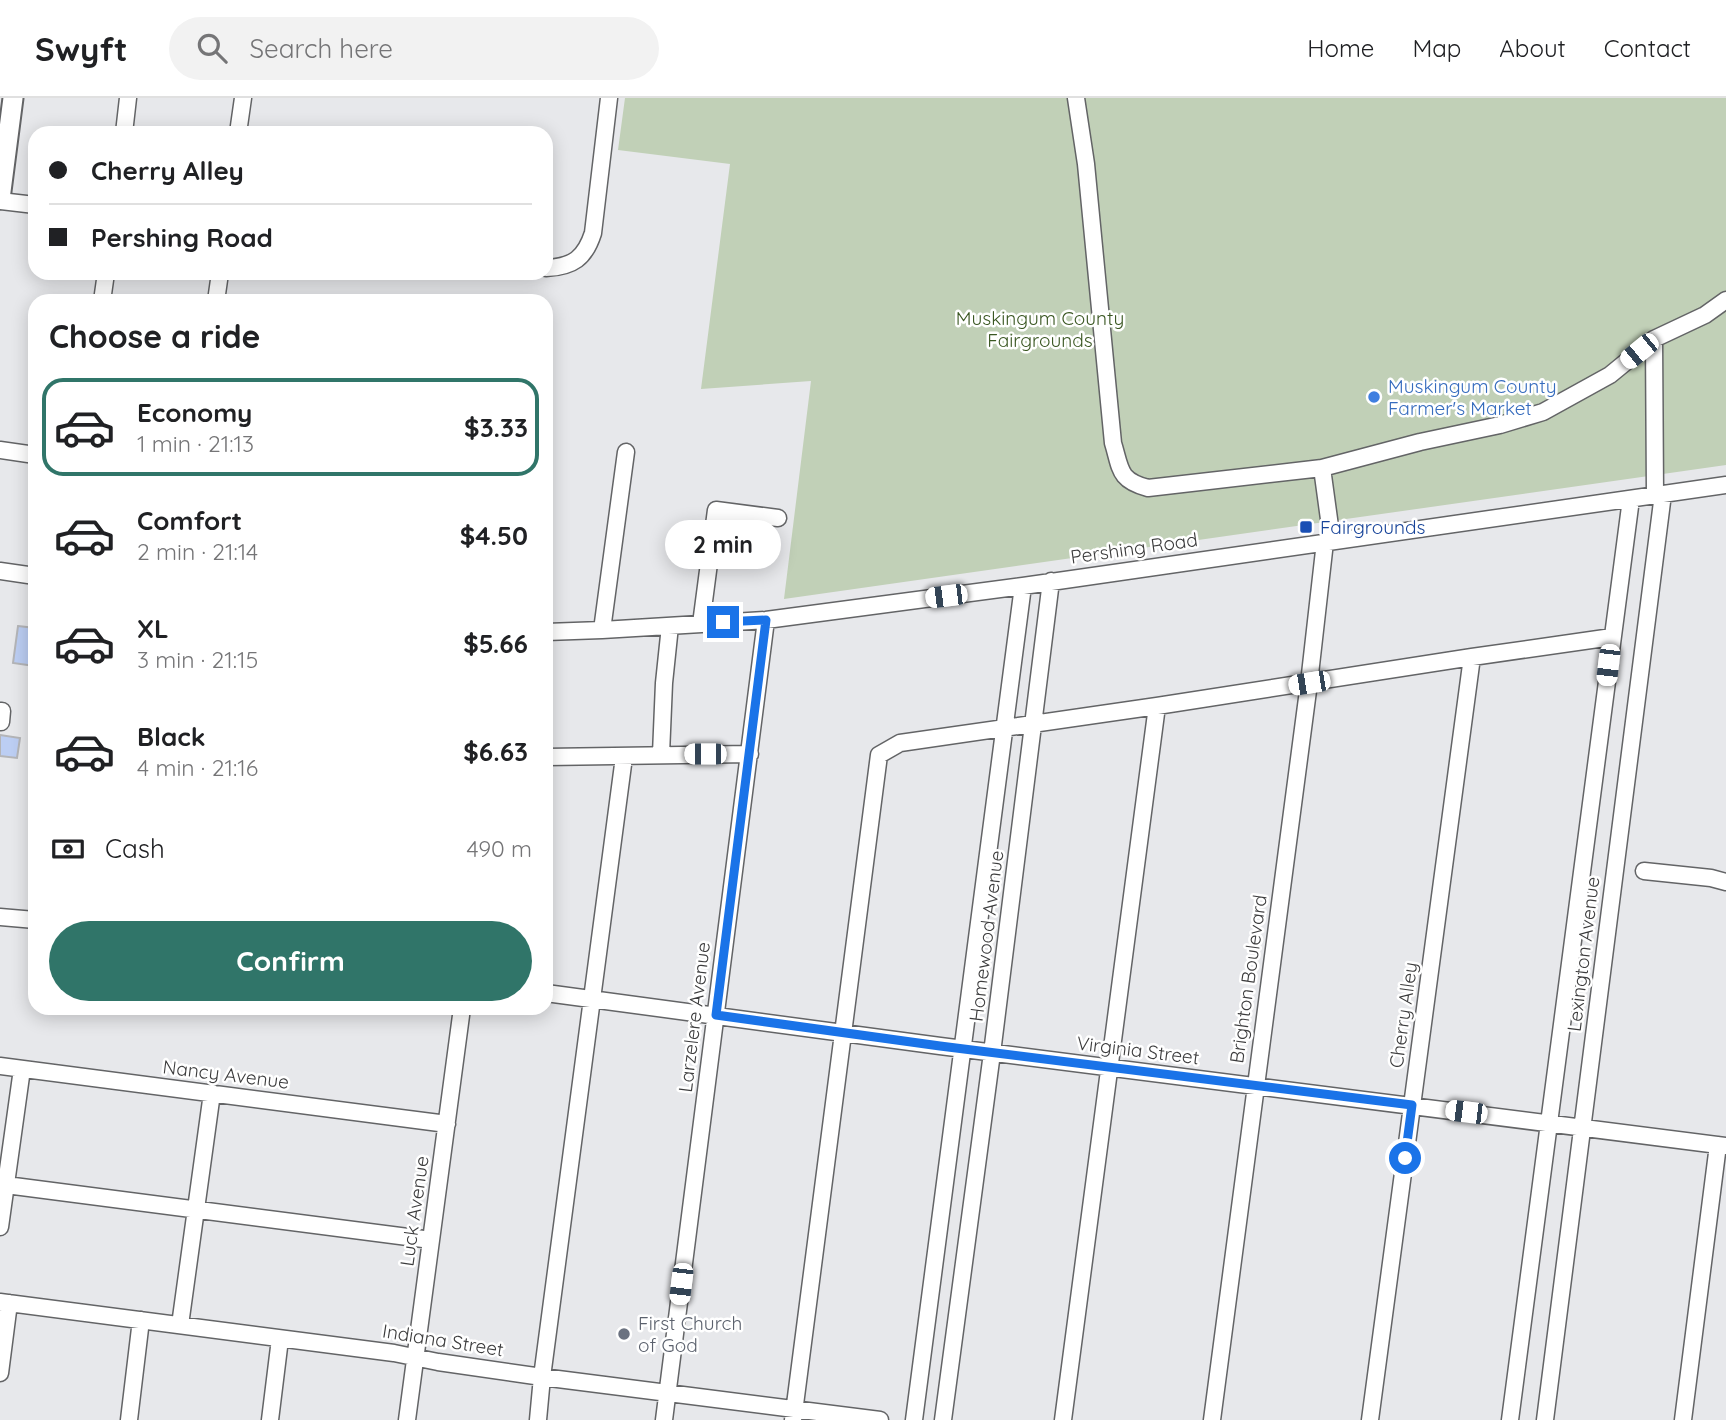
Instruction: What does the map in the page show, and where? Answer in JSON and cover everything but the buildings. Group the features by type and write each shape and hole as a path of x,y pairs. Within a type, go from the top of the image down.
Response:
{"main road":[{"path":"0,200 13,98"}],"street":[{"path":"125,126 128,98"},
{"path":"239,126 243,98"},
{"path":"553,267 577,260 588,247 593,233 609,98"},
{"path":"1076,98 1086,164 1113,443 1122,474 1133,484 1148,488 1322,468 1543,412 1610,375 1654,339 1705,315 1726,300"},
{"path":"0,200 28,204"},
{"name":"Lexington Avenue","path":"1545,1420 1659,494 1654,339"},
{"path":"0,450 28,455"},
{"path":"602,630 626,452"},
{"name":"Brighton Boulevard","path":"1212,1420 1328,542 1322,468"},
{"name":"Pershing Road","path":"553,632 766,620 1023,586 1726,485"},
{"name":"Lexington Avenue","path":"1510,1420 1630,499"},
{"path":"701,624 716,510 778,518"},
{"path":"0,572 28,575"},
{"name":"Homewood Avenue","path":"943,1420 1051,581"},
{"name":"Homewood Avenue","path":"914,1420 1023,586"},
{"name":"Larzelere Avenue","path":"664,1420 766,620"},
{"path":"661,754 670,626"},
{"path":"794,1415 879,754 900,743 1612,637"},
{"name":"Cherry Alley","path":"1370,1420 1472,657"},
{"path":"1063,1420 1157,706"},
{"path":"553,757 750,754"},
{"path":"538,1420 624,757"},
{"path":"1644,871 1726,882"},
{"path":"0,916 28,919"},
{"name":"Virginia Street","path":"553,994 961,1049 1722,1145"},
{"name":"Luck Avenue","path":"407,1420 461,1015"},
{"name":"Nancy Avenue","path":"0,1066 447,1124"},
{"path":"0,1227 22,1069"},
{"path":"180,1325 212,1093"},
{"path":"1683,1420 1722,1145"},
{"path":"6,1185 431,1240"},
{"path":"0,1373 5,1302"},
{"name":"Indiana Street","path":"5,1302 667,1392 794,1415 880,1420"},
{"path":"129,1420 141,1320"},
{"path":"270,1420 280,1339"}],"green space":[{"name":"Muskingum County Fairgrounds","path":"625,98 1726,98 1726,465 784,599 811,381 701,389 730,164 618,150"}],"place":[{"name":"Muskingum County Farmer's Market","path":"1374,397"},
{"name":"Fairgrounds","path":"1306,527"},
{"name":"First Church of God","path":"624,1334"}],"route":[{"path":"723,622 766,620 716,1015 1412,1105 1405,1158"}]}
